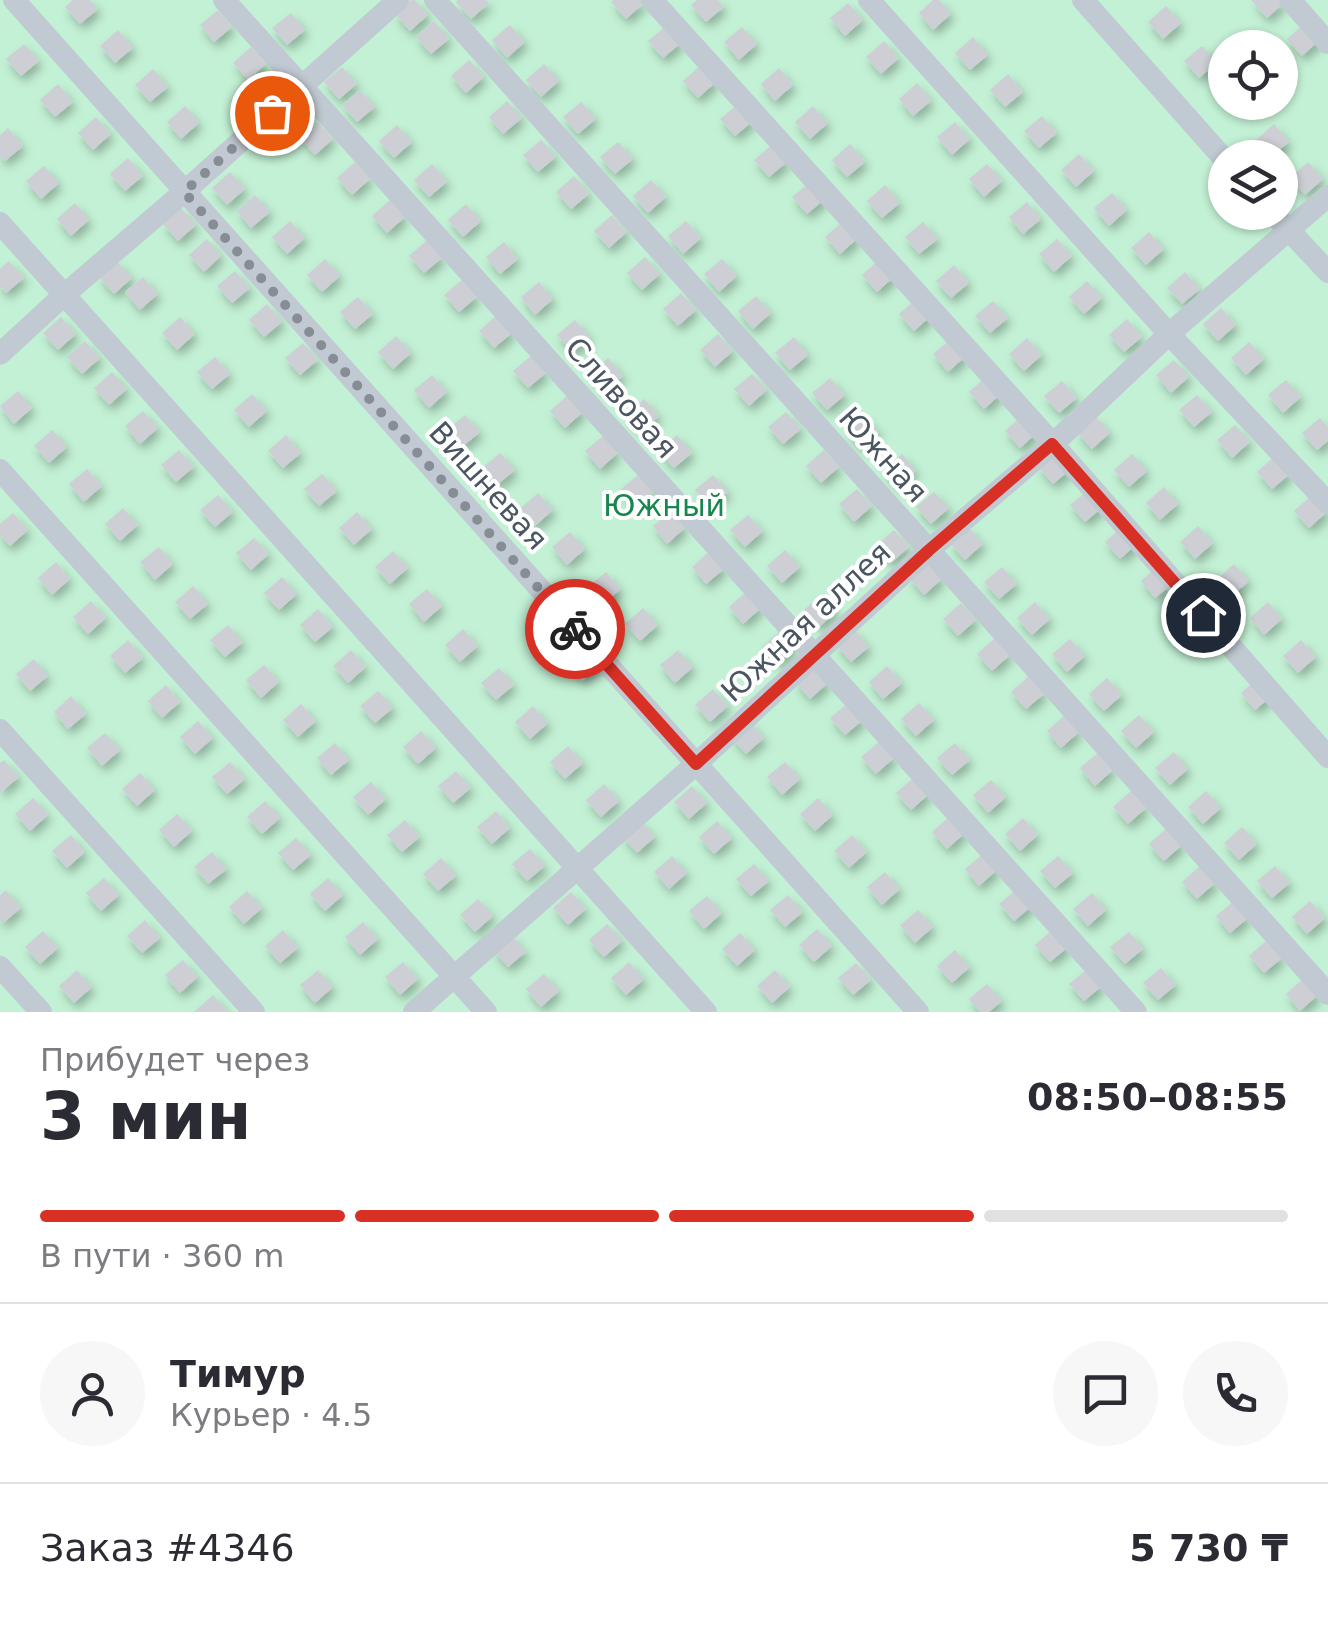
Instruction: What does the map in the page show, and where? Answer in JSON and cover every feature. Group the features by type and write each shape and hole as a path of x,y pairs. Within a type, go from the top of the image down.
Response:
{"street":[{"name":"Вишневая","path":"14,0 918,1012"},
{"name":"Сливовая","path":"224,0 1136,1012"},
{"path":"0,354 398,0"},
{"name":"Южная","path":"435,0 1328,994"},
{"path":"652,0 1328,757"},
{"path":"870,0 1169,334 1328,503"},
{"path":"1083,0 1208,141"},
{"path":"1290,0 1328,43"},
{"name":"Южная аллея","path":"414,1012 1328,196"},
{"path":"0,223 706,1012"},
{"path":"1288,231 1328,272"},
{"path":"0,470 486,1012"},
{"path":"0,730 254,1012"},
{"path":"0,966 41,1012"}],"green space":[{"name":"Южный","path":"0,0 1328,0 1328,1012 0,1012"}],"building":[{"path":"73,0 90,0 98,9 80,24 65,7"},
{"path":"411,0 428,15 410,31 395,14"},
{"path":"458,0 486,0 489,3 471,19"},
{"path":"613,0 641,0 644,3 626,19"},
{"path":"697,0 718,0 724,7 706,22 691,5"},
{"path":"933,0 939,0 951,14 933,30 919,13"},
{"path":"1251,0 1283,0 1285,2 1267,18"},
{"path":"848,3 863,20 845,36 830,18"},
{"path":"1166,6 1181,23 1163,39 1148,22"},
{"path":"218,10 232,27 214,42 200,25"},
{"path":"291,13 305,30 287,45 272,28"},
{"path":"434,21 449,39 431,54 416,37"},
{"path":"1305,23 1320,40 1302,56 1298,51 1297,30"},
{"path":"510,25 525,42 507,58 492,40"},
{"path":"666,26 681,43 663,58 648,41"},
{"path":"742,27 757,44 739,60 724,42"},
{"path":"118,30 133,48 115,63 100,46"},
{"path":"973,37 988,55 970,70 955,53"},
{"path":"884,41 899,58 881,74 866,57"},
{"path":"24,44 39,61 21,76 6,59"},
{"path":"1202,46 1208,53 1208,70 1199,78 1184,61"},
{"path":"251,47 266,64 248,80 233,63"},
{"path":"469,60 484,77 466,93 451,76"},
{"path":"544,64 559,81 541,97 526,80"},
{"path":"701,65 716,82 698,98 683,81"},
{"path":"342,67 357,84 339,99 324,82"},
{"path":"779,68 793,85 775,101 761,84"},
{"path":"153,69 168,87 150,102 135,85"},
{"path":"1008,74 1023,92 1005,107 990,90"},
{"path":"917,83 931,101 913,116 899,99"},
{"path":"58,84 73,102 55,117 40,100"},
{"path":"360,90 375,107 357,122 342,105"},
{"path":"507,101 522,118 503,134 489,117"},
{"path":"581,102 596,119 578,134 563,117"},
{"path":"297,104 312,120 294,136 279,119"},
{"path":"738,104 753,121 735,136 720,119"},
{"path":"185,106 199,123 181,139 167,122"},
{"path":"813,106 828,123 810,139 795,122"},
{"path":"1042,116 1057,133 1039,148 1024,131"},
{"path":"96,117 111,134 93,150 78,133"},
{"path":"318,122 333,139 315,155 300,138"},
{"path":"955,122 970,139 952,155 937,137"},
{"path":"1274,124 1287,140 1256,140"},
{"path":"397,125 412,142 394,158 379,141"},
{"path":"8,128 23,146 5,161 0,156 0,135"},
{"path":"541,140 556,157 538,172 523,155"},
{"path":"618,142 633,159 615,174 600,157"},
{"path":"850,144 865,162 847,177 832,160"},
{"path":"772,145 787,162 769,177 754,160"},
{"path":"1079,154 1094,171 1076,187 1061,170"},
{"path":"128,158 143,176 125,191 110,174"},
{"path":"355,162 370,179 352,195 337,178"},
{"path":"1308,162 1323,179 1305,195 1298,187 1298,171"},
{"path":"432,164 447,182 429,197 414,180"},
{"path":"987,164 1002,181 984,197 969,179"},
{"path":"44,166 59,183 41,199 26,181"},
{"path":"230,172 245,189 227,205 212,188"},
{"path":"574,176 589,194 571,209 556,192"},
{"path":"651,180 666,197 648,213 633,196"},
{"path":"810,182 825,199 807,214 792,197"},
{"path":"885,185 900,203 882,218 867,201"},
{"path":"1112,193 1127,210 1109,226 1094,208"},
{"path":"255,195 270,212 251,228 237,211"},
{"path":"390,200 405,217 387,233 372,216"},
{"path":"1027,202 1041,219 1023,234 1009,217"},
{"path":"75,203 89,220 71,236 57,219"},
{"path":"466,204 481,221 463,237 448,220"},
{"path":"181,208 196,225 178,241 163,224"},
{"path":"612,215 627,232 609,248 594,231"},
{"path":"290,221 305,238 287,254 272,237"},
{"path":"686,221 701,238 683,254 668,236"},
{"path":"843,221 858,238 840,254 825,237"},
{"path":"923,222 938,239 919,254 905,237"},
{"path":"1149,232 1164,249 1146,265 1131,248"},
{"path":"207,239 221,256 204,272 189,255"},
{"path":"1057,239 1072,256 1054,272 1039,254"},
{"path":"427,240 442,258 424,273 409,256"},
{"path":"504,242 518,259 500,274 486,257"},
{"path":"645,257 660,274 642,290 627,273"},
{"path":"325,259 340,276 322,292 307,275"},
{"path":"722,259 737,276 719,292 704,274"},
{"path":"880,259 895,276 877,292 862,275"},
{"path":"9,261 24,278 6,293 0,286 0,269"},
{"path":"117,261 132,278 114,294 99,277"},
{"path":"954,265 969,283 951,298 936,281"},
{"path":"235,271 250,288 232,303 217,286"},
{"path":"1185,272 1200,289 1182,304 1167,288"},
{"path":"143,277 158,294 140,310 125,292"},
{"path":"462,280 477,297 459,312 444,295"},
{"path":"1087,281 1102,298 1084,314 1069,297"},
{"path":"539,282 553,299 535,315 521,297"},
{"path":"681,293 696,310 678,326 663,309"},
{"path":"756,296 771,313 753,329 738,311"},
{"path":"358,297 373,314 355,329 340,312"},
{"path":"917,298 932,315 914,331 899,314"},
{"path":"993,301 1008,318 990,333 975,316"},
{"path":"267,304 282,322 264,337 249,320"},
{"path":"1221,308 1236,325 1218,341 1203,324"},
{"path":"497,315 512,333 494,348 479,331"},
{"path":"61,317 76,334 58,350 43,333"},
{"path":"180,317 195,334 177,350 162,333"},
{"path":"1127,319 1142,337 1124,352 1109,335"},
{"path":"575,320 590,337 572,352 557,335"},
{"path":"718,334 733,351 715,367 700,350"},
{"path":"396,336 411,353 393,369 378,352"},
{"path":"794,337 808,355 790,370 775,353"},
{"path":"1027,338 1042,355 1024,371 1009,354"},
{"path":"951,339 966,356 948,372 933,354"},
{"path":"85,341 100,358 82,374 67,357"},
{"path":"1249,342 1264,359 1246,375 1231,358"},
{"path":"303,343 318,360 300,375 285,358"},
{"path":"531,356 546,373 528,388 513,371"},
{"path":"215,357 230,374 212,389 197,372"},
{"path":"608,358 623,376 605,391 590,374"},
{"path":"1174,360 1189,377 1171,393 1156,375"},
{"path":"112,372 127,389 109,405 94,388"},
{"path":"752,374 767,390 749,406 734,389"},
{"path":"432,375 447,392 429,408 414,390"},
{"path":"987,376 1002,393 984,409 969,392"},
{"path":"830,378 845,395 827,410 812,393"},
{"path":"1286,380 1301,397 1283,413 1268,395"},
{"path":"1062,381 1077,398 1059,413 1044,396"},
{"path":"18,391 32,408 14,424 0,406"},
{"path":"252,394 267,411 249,427 234,410"},
{"path":"568,395 583,412 565,428 550,411"},
{"path":"1197,395 1212,412 1194,427 1179,410"},
{"path":"644,399 659,416 641,432 626,415"},
{"path":"143,411 158,428 140,444 125,426"},
{"path":"786,412 801,429 783,444 768,427"},
{"path":"465,415 480,432 462,447 447,430"},
{"path":"864,415 879,432 861,448 846,431"},
{"path":"1023,415 1038,432 1020,448 1005,431"},
{"path":"1095,416 1110,433 1092,449 1077,432"},
{"path":"1320,418 1328,427 1328,441 1317,450 1302,433"},
{"path":"1235,425 1250,442 1232,458 1217,440"},
{"path":"52,430 67,447 49,463 34,446"},
{"path":"286,435 301,453 283,468 268,451"},
{"path":"677,435 692,453 674,468 659,451"},
{"path":"603,436 618,453 600,469 585,451"},
{"path":"179,450 194,467 176,482 161,465"},
{"path":"824,450 839,467 821,483 806,466"},
{"path":"1056,452 1071,469 1053,484 1038,467"},
{"path":"500,453 515,470 497,485 482,468"},
{"path":"902,454 916,471 898,487 883,470"},
{"path":"1132,454 1147,471 1129,487 1114,470"},
{"path":"1275,456 1290,474 1272,489 1257,472"},
{"path":"87,469 102,486 84,502 69,484"},
{"path":"322,474 337,491 319,506 304,489"},
{"path":"638,475 653,492 635,507 620,490"},
{"path":"713,475 728,492 710,508 695,490"},
{"path":"1164,487 1178,504 1160,520 1146,503"},
{"path":"857,489 872,506 854,522 839,504"},
{"path":"1088,490 1103,507 1085,522 1070,505"},
{"path":"934,492 949,508 931,524 916,507"},
{"path":"538,493 553,510 535,526 520,509"},
{"path":"218,495 233,512 215,527 200,510"},
{"path":"1312,495 1327,512 1309,528 1294,511"},
{"path":"123,508 138,525 120,541 105,524"},
{"path":"671,511 685,528 667,544 653,526"},
{"path":"357,512 372,529 354,545 339,528"},
{"path":"13,513 28,530 10,546 0,535 0,524"},
{"path":"748,515 763,531 745,547 730,530"},
{"path":"1123,526 1138,543 1120,559 1105,542"},
{"path":"1198,526 1213,543 1195,559 1180,542"},
{"path":"968,527 983,544 965,560 950,543"},
{"path":"894,530 909,547 891,563 876,546"},
{"path":"570,532 585,549 567,565 552,547"},
{"path":"254,538 269,554 251,570 236,553"},
{"path":"159,547 173,564 155,580 140,562"},
{"path":"785,550 800,567 782,583 767,566"},
{"path":"393,551 408,568 390,584 375,567"},
{"path":"710,551 724,569 706,584 692,567"},
{"path":"56,562 70,579 52,595 38,578"},
{"path":"927,562 942,579 924,595 909,578"},
{"path":"1234,564 1249,581 1231,597 1216,580"},
{"path":"1159,565 1174,583 1155,598 1141,581"},
{"path":"1002,567 1017,584 999,599 984,582"},
{"path":"606,572 621,589 603,604 588,587"},
{"path":"282,577 297,594 279,610 264,593"},
{"path":"193,586 208,604 190,619 175,602"},
{"path":"427,589 442,606 424,622 409,604"},
{"path":"747,591 761,608 743,624 729,607"},
{"path":"822,594 837,611 819,627 804,610"},
{"path":"91,601 106,618 88,634 73,617"},
{"path":"1035,602 1050,619 1032,635 1017,618"},
{"path":"1268,602 1282,619 1264,635 1250,618"},
{"path":"961,603 976,620 958,636 943,619"},
{"path":"1191,603 1206,620 1188,636 1173,618"},
{"path":"643,608 658,625 640,641 625,624"},
{"path":"318,609 333,627 315,642 300,625"},
{"path":"228,625 243,642 225,657 210,640"},
{"path":"463,629 478,646 460,662 445,645"},
{"path":"854,629 869,647 851,662 836,645"},
{"path":"780,631 795,649 777,664 762,647"},
{"path":"995,638 1010,655 992,671 977,654"},
{"path":"1070,639 1085,656 1067,672 1052,654"},
{"path":"128,640 143,658 125,673 110,656"},
{"path":"1301,640 1316,657 1298,673 1283,656"},
{"path":"585,648 600,665 582,681 567,664"},
{"path":"351,650 366,667 348,683 333,666"},
{"path":"678,650 693,667 675,683 660,665"},
{"path":"34,659 48,676 30,691 16,674"},
{"path":"264,665 279,682 261,698 246,680"},
{"path":"813,666 828,683 810,699 795,682"},
{"path":"887,666 902,683 883,699 869,682"},
{"path":"499,668 514,685 496,700 481,683"},
{"path":"1029,676 1044,694 1026,709 1011,692"},
{"path":"1259,677 1273,695 1255,710 1241,693"},
{"path":"1107,678 1122,695 1104,711 1089,694"},
{"path":"166,685 180,702 162,718 148,701"},
{"path":"713,689 728,706 710,722 695,705"},
{"path":"378,691 393,708 375,723 360,706"},
{"path":"71,696 86,714 68,729 54,712"},
{"path":"848,703 863,720 845,735 830,718"},
{"path":"919,703 934,720 916,736 901,719"},
{"path":"301,704 316,721 298,737 283,720"},
{"path":"533,706 548,723 530,739 515,722"},
{"path":"1065,715 1079,732 1061,748 1047,731"},
{"path":"1139,715 1154,732 1136,748 1121,731"},
{"path":"198,721 213,738 195,754 180,737"},
{"path":"749,721 764,738 746,754 731,737"},
{"path":"421,731 436,748 418,764 403,747"},
{"path":"105,733 120,750 102,766 87,748"},
{"path":"879,742 894,758 876,774 861,757"},
{"path":"335,743 349,760 331,775 317,758"},
{"path":"955,743 970,760 952,775 937,758"},
{"path":"568,746 583,763 565,779 550,762"},
{"path":"1174,752 1188,769 1170,785 1155,768"},
{"path":"1098,753 1113,770 1095,786 1080,768"},
{"path":"4,760 19,777 0,793 0,763"},
{"path":"230,762 245,779 227,794 212,777"},
{"path":"785,762 800,779 782,795 767,777"},
{"path":"456,771 471,788 453,803 438,786"},
{"path":"140,773 155,790 137,806 122,789"},
{"path":"914,777 929,794 911,810 896,793"},
{"path":"991,780 1006,797 988,813 973,795"},
{"path":"371,782 386,799 368,815 353,797"},
{"path":"604,784 619,801 601,817 586,800"},
{"path":"692,786 707,803 689,819 674,802"},
{"path":"1131,791 1146,808 1128,824 1113,807"},
{"path":"1206,791 1221,808 1203,824 1188,807"},
{"path":"33,798 48,815 30,831 15,814"},
{"path":"818,798 833,815 815,831 800,814"},
{"path":"265,801 280,818 262,834 247,817"},
{"path":"496,811 510,828 492,844 477,827"},
{"path":"177,814 192,831 174,847 159,830"},
{"path":"950,816 965,833 947,849 932,832"},
{"path":"1023,818 1038,835 1020,851 1005,834"},
{"path":"405,820 420,837 402,852 387,835"},
{"path":"640,820 655,837 637,853 622,836"},
{"path":"717,821 732,838 714,854 699,837"},
{"path":"1242,827 1257,844 1239,860 1224,843"},
{"path":"1167,828 1182,845 1164,861 1149,844"},
{"path":"71,835 85,852 67,868 52,851"},
{"path":"852,835 867,852 849,868 834,851"},
{"path":"296,838 311,855 293,870 278,853"},
{"path":"530,849 545,866 527,881 512,864"},
{"path":"212,852 227,869 208,884 194,867"},
{"path":"983,854 997,870 979,886 965,869"},
{"path":"672,856 687,873 669,889 654,872"},
{"path":"1058,856 1073,873 1055,888 1040,871"},
{"path":"441,858 456,876 438,891 423,874"},
{"path":"754,864 769,881 751,896 736,879"},
{"path":"1200,866 1215,883 1197,899 1182,882"},
{"path":"1275,866 1290,883 1272,898 1257,881"},
{"path":"885,872 900,889 882,905 867,887"},
{"path":"104,878 119,895 101,911 86,893"},
{"path":"328,878 343,895 325,911 310,894"},
{"path":"1017,889 1032,906 1014,921 999,904"},
{"path":"6,890 21,908 3,923 0,895"},
{"path":"247,891 262,908 244,924 229,907"},
{"path":"571,892 586,909 568,925 553,908"},
{"path":"1092,893 1106,910 1088,926 1073,909"},
{"path":"788,895 803,912 785,927 770,910"},
{"path":"707,896 722,913 704,929 689,911"},
{"path":"478,899 493,916 475,932 460,915"},
{"path":"1234,901 1248,918 1230,933 1216,916"},
{"path":"1310,901 1325,918 1307,934 1292,917"},
{"path":"918,910 933,927 915,943 900,925"},
{"path":"145,920 160,938 142,953 127,936"},
{"path":"363,922 378,939 360,955 345,937"},
{"path":"607,924 622,941 604,957 589,940"},
{"path":"817,929 832,946 814,962 799,945"},
{"path":"1053,929 1068,947 1050,962 1035,945"},
{"path":"283,930 298,948 280,963 265,946"},
{"path":"43,931 58,948 40,964 25,947"},
{"path":"1129,932 1143,949 1125,964 1110,947"},
{"path":"740,933 755,950 737,966 722,949"},
{"path":"511,935 526,952 508,967 493,950"},
{"path":"1267,940 1282,958 1264,973 1249,956"},
{"path":"955,950 970,967 952,983 937,966"},
{"path":"183,960 198,977 180,993 165,975"},
{"path":"403,962 418,979 400,995 385,977"},
{"path":"629,962 644,979 626,995 611,978"},
{"path":"856,963 871,980 853,995 838,978"},
{"path":"1161,968 1176,985 1158,1000 1143,983"},
{"path":"1087,969 1102,986 1084,1001 1069,984"},
{"path":"77,970 92,987 74,1003 59,986"},
{"path":"318,970 333,987 315,1003 300,985"},
{"path":"775,970 790,987 772,1003 757,986"},
{"path":"544,974 559,991 541,1007 526,989"},
{"path":"1304,978 1318,995 1300,1011 1286,994"},
{"path":"987,984 1002,1001 989,1012 980,1012 969,999"},
{"path":"213,995 228,1012 194,1012"}],"way so far":[{"path":"272,113 184,192 575,629"}],"route":[{"path":"575,629 696,764 928,551 1052,444 1203,615"}]}
